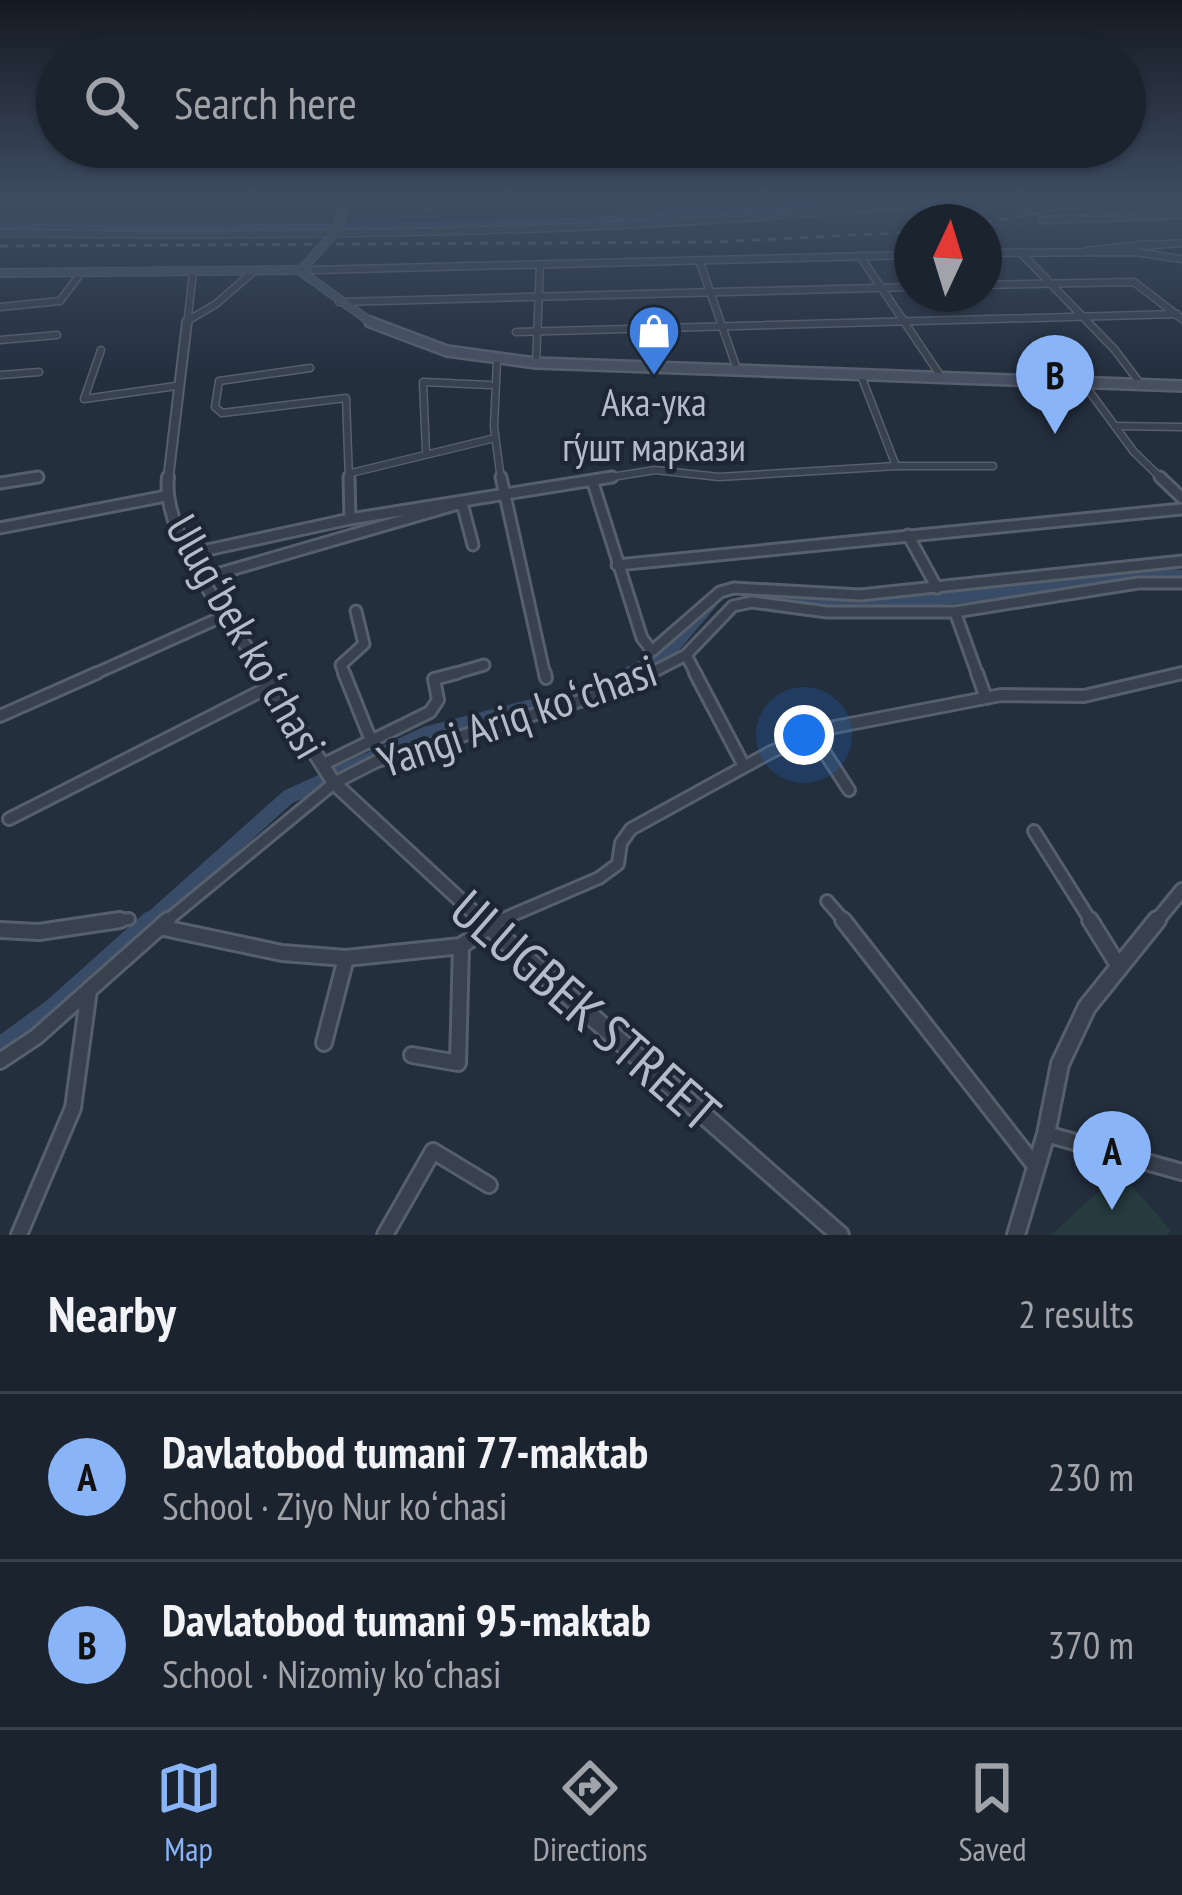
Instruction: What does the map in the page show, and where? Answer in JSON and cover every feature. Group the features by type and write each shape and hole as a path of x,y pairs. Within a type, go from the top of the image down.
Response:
{"main road":[{"path":"274,271 306,259"},
{"path":"308,272 314,259"},
{"path":"308,272 318,259"},
{"path":"0,273 308,272 339,302 389,333 497,360 1182,386"}],"street":[{"path":"308,272 754,259"},
{"path":"862,259 940,375"},
{"path":"1025,259 1115,350 1139,382"},
{"path":"699,260 737,370"},
{"path":"536,362 540,264"},
{"path":"187,321 216,304 254,271"},
{"name":"Ulugʻbek koʻchasi","path":"193,272 166,496 203,578 334,783"},
{"path":"0,307 60,301 81,273"},
{"path":"1002,284 1140,283 1179,316"},
{"path":"339,302 894,287"},
{"path":"516,332 1179,316"},
{"path":"0,340 57,335"},
{"path":"101,350 84,399 176,386"},
{"path":"497,360 490,385 495,438 546,678"},
{"path":"310,368 219,381 217,412 346,398 350,519"},
{"path":"0,375 39,372"},
{"path":"860,373 896,466"},
{"path":"1082,380 1134,452 1182,498"},
{"path":"426,452 423,382 490,385"},
{"path":"1115,426 1182,427"},
{"path":"351,473 495,438"},
{"path":"189,554 350,519 506,491 593,484 656,470 719,477 896,466 993,466"},
{"path":"0,483 38,477"},
{"path":"593,484 642,638 647,648 656,650 720,592 734,588 832,596 1182,560"},
{"path":"0,528 166,496"},
{"path":"203,578 458,504 463,507 472,545"},
{"path":"617,565 1182,508"},
{"path":"908,535 937,588"},
{"name":"Yangi Ariq koʻchasi","path":"0,1061 36,1037 294,812 334,783 377,761 617,690 686,655 726,611 743,603 827,612 955,611 1138,583 1182,583"},
{"path":"356,611 364,644 341,665 373,743"},
{"path":"955,611 986,698"},
{"path":"0,716 226,615"},
{"path":"686,655 744,766"},
{"path":"322,766 434,708 438,700 434,679 484,665"},
{"path":"164,928 282,953 346,958 461,946 506,915 599,878 618,864 621,843 631,829 812,734 986,698 1084,696 1182,673"},
{"path":"9,819 273,685"},
{"path":"812,734 849,790"},
{"name":"ULUGBEK STREET","path":"334,783 490,928 840,1235"},
{"path":"1034,831 1118,964"},
{"path":"1016,1235 1046,1134 1060,1064 1087,1007 1118,964 1180,895"},
{"path":"827,901 895,980 1036,1167"},
{"path":"0,930 39,932 129,919"},
{"path":"412,1055 458,1063 461,946"},
{"path":"323,1043 346,958"},
{"path":"19,1235 73,1108 89,990"},
{"path":"1046,1134 1089,1148 1169,1162 1182,1172"},
{"path":"386,1235 433,1151 489,1185"}],"green space":[{"path":"1120,1172 1171,1231 1167,1235 1051,1235"}],"waterway":[{"path":"771,591 839,601 908,602 1114,576 1182,576"},
{"path":"624,676 672,649 712,602"},
{"path":"147,923 288,797 426,734 577,695 632,673"},
{"path":"0,1046 53,1007 150,920"}],"place":[{"name":"Ака-ука гу́шт маркази","path":"654,377"},
{"name":"Davlatobod tumani 95-maktab","path":"1055,434"},
{"name":"Davlatobod tumani 77-maktab","path":"1112,1210"}]}
